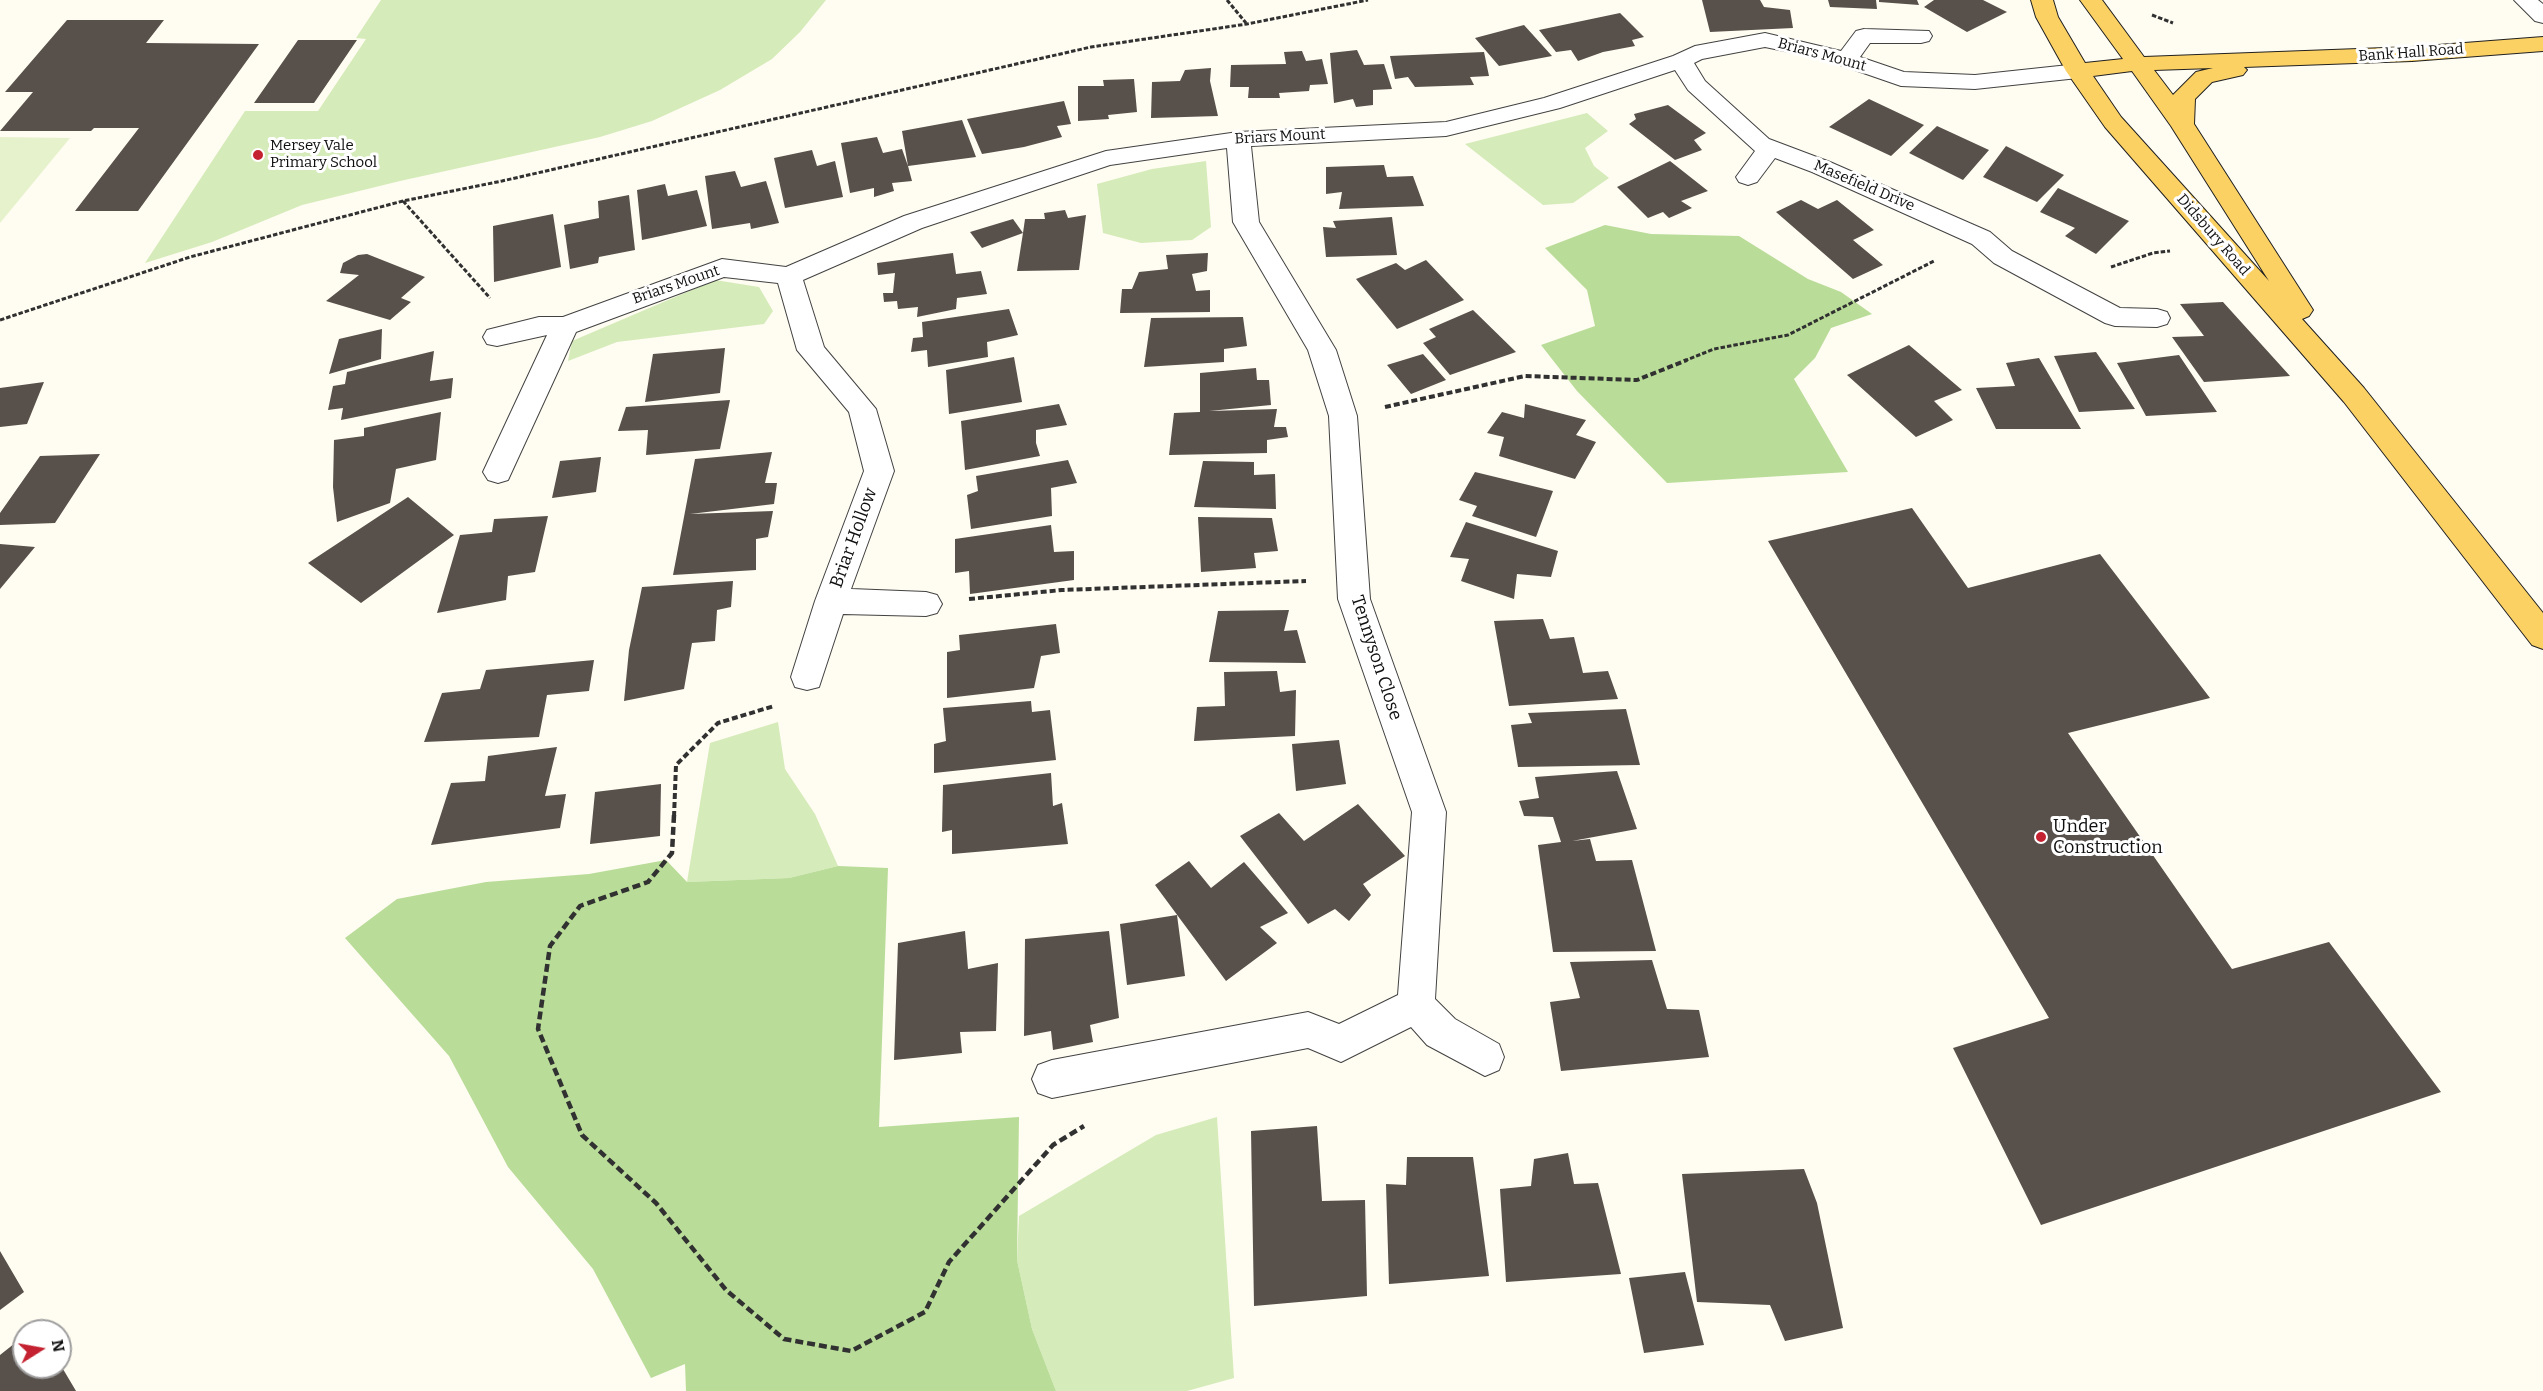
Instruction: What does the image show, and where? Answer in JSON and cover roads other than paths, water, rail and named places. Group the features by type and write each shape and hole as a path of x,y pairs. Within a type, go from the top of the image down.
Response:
{"main road":[{"name":"Didsbury Road","path":"2042,0 2047,17 2078,71 2113,122 2354,395 2543,636"},
{"name":"Didsbury Road","path":"2091,0 2182,124 2354,395"},
{"name":"Bank Hall Road","path":"2137,64 2412,54 2543,44"},
{"name":"Bank Hall Road","path":"2182,124 2183,98 2204,76 2278,60"},
{"path":"2078,71 2137,64"}],"street":[{"path":"2525,0 2543,16"},
{"path":"1845,60 1855,32 1921,36"},
{"name":"Briars Mount","path":"508,334 539,326 565,326 722,268 789,276 913,222 1106,158 1238,139 1446,129 1552,103 1681,61 1695,53 1765,40 1845,60 1901,79 1975,82 2078,71"},
{"name":"Masefield Drive","path":"1681,61 1696,85 1760,144 1821,167 1981,238 2003,257 2115,317 2157,318"},
{"name":"Tennyson Close","path":"1238,139 1245,222 1322,350 1343,416 1354,599 1428,812 1416,1005"},
{"path":"1748,177 1770,148"},
{"path":"1978,266 2003,257"},
{"name":"Briar Hollow","path":"789,276 811,350 862,409 879,471 831,601 807,677"},
{"path":"498,472 565,326"},
{"path":"831,601 926,604"},
{"path":"1052,1079 1308,1030 1341,1043 1416,1005 1441,1032 1485,1057"}],"place":[{"name":"Mersey Vale Primary School","path":"258,155"},
{"name":"Under Construction","path":"2041,837"}]}
